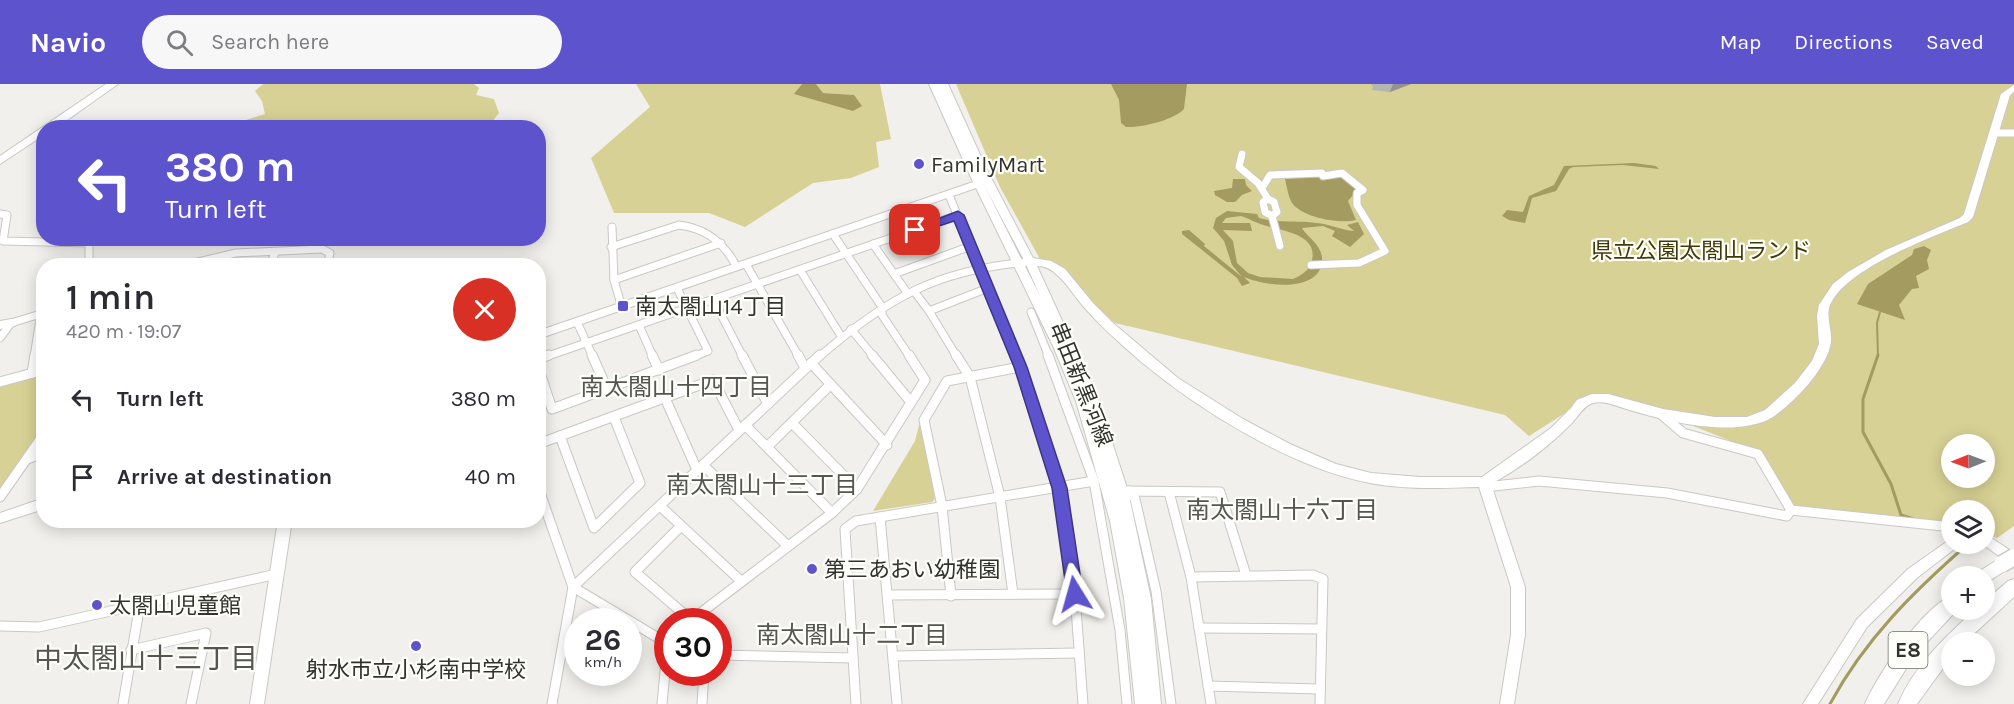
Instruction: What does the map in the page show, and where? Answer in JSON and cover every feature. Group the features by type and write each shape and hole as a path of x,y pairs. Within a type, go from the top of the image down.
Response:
{"highway":[{"path":"1995,570 2010,561"},
{"name":"E8","path":"1963,632 2014,586"},
{"name":"E8","path":"1874,704 1902,658 1941,614"},
{"name":"E8","path":"1907,704 1941,656"}],"main road":[{"path":"60,120 113,84"},
{"path":"0,160 36,135"}],"street":[{"name":"串田新黒河線","path":"934,84 1092,399 1125,491 1144,599 1154,704"},
{"name":"串田新黒河線","path":"943,84 982,180"},
{"path":"1484,484 1558,428 1577,411 1581,403 1598,398 1661,414 1736,422 1758,419 1775,411 1822,355 1826,341 1823,309 1827,298 1835,289 1854,274 1901,247 1964,220 1969,214 2006,94 2014,88"},
{"path":"1994,133 2014,133"},
{"path":"1242,154 1239,167 1242,172 1264,185 1268,199 1263,202 1265,212 1272,216 1280,246"},
{"path":"1264,185 1270,175 1322,174 1323,176 1342,173 1363,190 1357,193 1357,205 1385,251 1371,262 1360,265 1311,266"},
{"path":"546,325 734,262 949,195 982,180"},
{"path":"546,332 833,234 858,223 982,180"},
{"path":"949,195 1020,367 1059,488 1075,594 1083,704"},
{"path":"0,214 7,215 2,235 4,243 36,243"},
{"path":"546,357 958,215"},
{"path":"611,247 679,225 702,228 721,243 734,262"},
{"path":"612,227 610,229 614,279 620,301"},
{"path":"707,608 832,513 857,489 925,380 882,315 882,307 833,234"},
{"path":"614,279 721,243"},
{"path":"873,244 894,274 929,311 970,377 1000,497 1013,594"},
{"path":"894,274 971,246"},
{"path":"213,258 225,255 322,249 330,253 329,258"},
{"path":"273,258 275,253"},
{"name":"串田新黒河線","path":"1024,262 1082,401 1117,520 1131,598 1142,704"},
{"path":"573,587 841,336 882,307 911,293 980,268 1024,262 1048,262 1059,269 1088,305 1139,354 1174,381 1226,415 1282,445 1357,476 1484,484 1539,481 1667,493 1787,516 1791,510"},
{"path":"746,264 808,366 830,385 886,445"},
{"path":"800,270 841,336"},
{"path":"546,391 552,409 708,351 676,288"},
{"path":"929,311 988,288"},
{"path":"713,299 768,404"},
{"path":"1031,312 1067,401 1094,481 1120,630 1127,704"},
{"path":"0,338 6,324 36,315"},
{"path":"577,322 607,389"},
{"path":"639,325 659,370"},
{"path":"851,329 910,401"},
{"path":"32,373 36,349"},
{"path":"951,596 942,506 924,420 947,381 1020,367"},
{"path":"0,382 36,372"},
{"path":"546,441 713,380 742,428 767,447 832,513"},
{"path":"767,447 830,385"},
{"path":"665,398 700,468 788,546"},
{"path":"1661,414 1683,433 1758,454 1791,510"},
{"path":"560,436 594,528 640,483 614,417"},
{"path":"792,423 857,489"},
{"path":"0,497 36,445"},
{"path":"26,459 36,456"},
{"path":"856,704 845,529 856,521 1094,481"},
{"path":"1484,484 1518,587 1518,634 1507,704"},
{"path":"1125,491 1220,492 1246,575"},
{"path":"1125,491 1135,499 1156,591 1171,704"},
{"path":"1169,492 1191,577 1211,704"},
{"path":"0,510 36,498"},
{"path":"0,518 36,506"},
{"path":"660,506 680,527 741,581"},
{"path":"546,510 573,587 552,704"},
{"path":"1791,510 1941,526"},
{"path":"880,517 897,704"},
{"path":"676,608 635,572 680,527"},
{"path":"257,704 284,528"},
{"path":"1995,548 2010,561"},
{"path":"1810,704 1862,622 1913,573 1941,551"},
{"path":"0,626 39,627 277,574"},
{"path":"1191,577 1313,575 1323,579 1320,704"},
{"path":"573,587 654,634"},
{"path":"888,595 1075,594"},
{"path":"123,704 140,604"},
{"path":"1199,628 1321,629"},
{"path":"131,650 206,633 191,704"},
{"path":"894,656 1079,653"},
{"path":"732,655 853,658"},
{"path":"662,704 663,686"},
{"path":"702,704 703,686"},
{"path":"1208,686 1320,689"}],"green space":[{"path":"263,84 474,84 479,88 476,95 494,99 499,113 493,120 246,120 265,114 262,101 255,91"},
{"path":"636,84 802,84 795,94 854,95 823,93 816,84 880,84 891,139 876,142 879,167 851,178 813,183 745,227 709,213 614,213 591,158 650,107"},
{"name":"県立公園太閤山ランド","path":"956,84 2014,84 2014,526 1995,537 1995,500 1941,500 1941,523 1791,505 1761,453 1673,418 1664,411 1600,394 1581,403 1529,436 1505,415 1115,323 1093,303 1063,268 1049,260 1040,259 1000,187"},
{"path":"36,376 36,436 0,489 0,385"},
{"path":"920,421 935,499 932,502 873,511 915,441"}],"shaded area":[{"path":"802,84 816,84 823,93 854,95 862,106 853,111 794,94"},
{"path":"1111,84 1187,84 1184,109 1173,117 1157,122 1126,127 1121,123 1119,100"},
{"path":"1634,163 1656,166 1659,169 1623,165 1573,167 1569,169 1556,191 1532,198 1525,223 1502,216 1507,210 1523,212 1529,196 1554,185 1564,166"},
{"path":"1320,176 1323,179 1343,177 1358,189 1348,201 1356,220 1322,219 1304,213 1292,203 1285,179"},
{"path":"1233,179 1245,179 1246,185 1252,191 1242,195 1235,202 1227,202 1215,195 1214,191 1232,188"},
{"path":"1227,211 1257,214 1259,218 1267,220 1309,222 1354,231 1347,225 1358,222 1364,234 1350,247 1332,236 1335,231 1323,226 1302,228 1321,253 1320,270 1313,277 1303,282 1278,284 1244,277 1250,283 1242,286 1237,278 1182,234 1182,231 1189,230 1205,244 1204,246 1242,277 1232,265 1224,241 1213,228 1216,218","holes":["1241,216 1290,232 1305,240 1312,252 1308,269 1293,279 1260,277 1248,273 1237,263 1233,241 1223,230 1252,231 1250,223 1222,223 1226,218"]},
{"path":"1924,246 1931,250 1927,260 1929,269 1916,276 1919,288 1912,289 1899,305 1905,320 1857,304 1868,284 1912,255 1914,249"}],"waterway":[{"path":"1878,355 1877,323 1880,312"},
{"path":"1878,355 1863,399 1863,432 1891,484 1901,515 1914,519"},
{"path":"1830,704 1875,637 1910,598 1957,554"}],"place":[{"name":"FamilyMart","path":"919,164"},
{"name":"南太閤山14丁目","path":"623,306"},
{"name":"第三あおい幼稚園","path":"812,569"},
{"name":"太閤山児童館","path":"97,605"},
{"name":"射水市立小杉南中学校","path":"416,646"}],"district":[{"name":"南太閤山十四丁目","path":"676,387"},
{"name":"南太閤山十三丁目","path":"762,485"},
{"name":"南太閤山十六丁目","path":"1282,510"},
{"name":"南太閤山十二丁目","path":"852,635"},
{"name":"中太閤山十三丁目","path":"146,658"}],"route":[{"path":"915,230 958,215 1020,367 1059,488 1075,594"}]}
